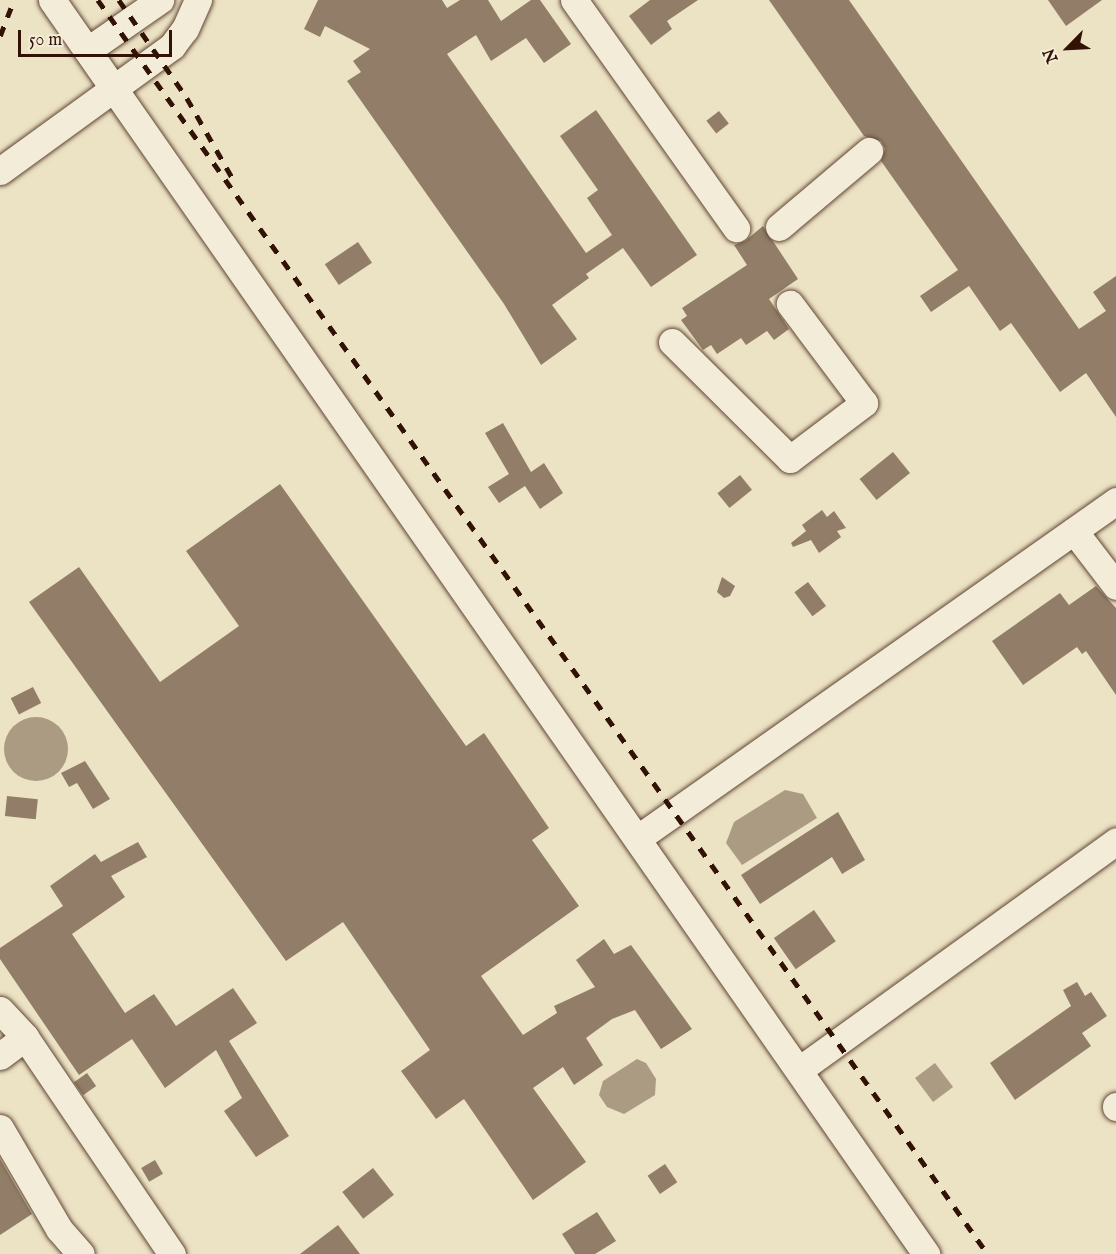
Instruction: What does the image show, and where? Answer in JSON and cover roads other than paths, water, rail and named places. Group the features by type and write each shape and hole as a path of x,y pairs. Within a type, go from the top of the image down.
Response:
{"street":[{"path":"52,0 926,1254"},
{"path":"88,50 160,0"},
{"path":"0,171 172,46 185,29 198,0"},
{"path":"574,0 736,228"},
{"path":"779,227 869,151"},
{"path":"672,342 790,459 864,403 790,304"},
{"path":"638,838 1116,501"},
{"path":"1074,531 1116,586"},
{"path":"799,1070 1116,841"},
{"path":"0,1010 24,1037 172,1254"},
{"path":"0,1056 24,1037"},
{"path":"0,1128 59,1229 81,1254"}],"railway":[{"path":"0,36 14,0"},
{"path":"98,0 988,1254"},
{"path":"119,0 187,98 233,179"}]}
